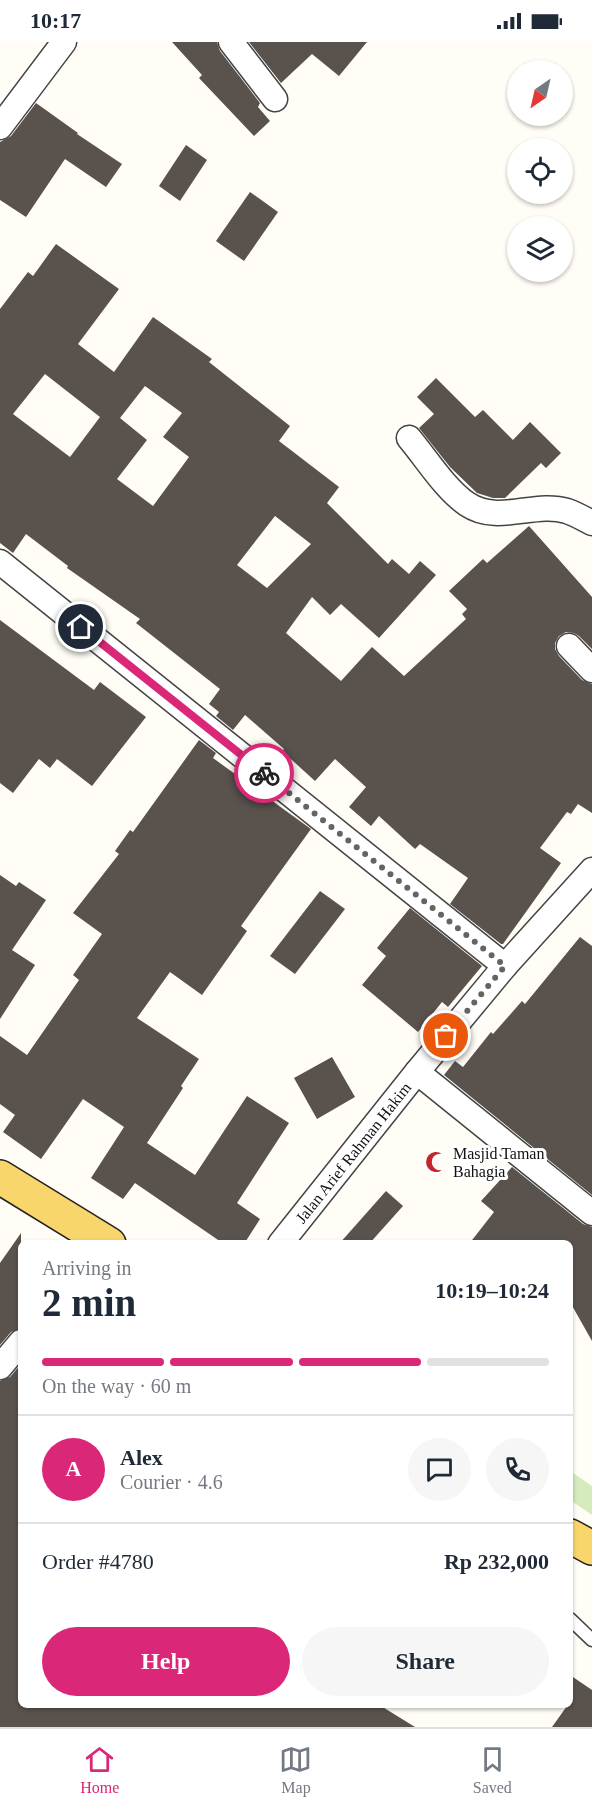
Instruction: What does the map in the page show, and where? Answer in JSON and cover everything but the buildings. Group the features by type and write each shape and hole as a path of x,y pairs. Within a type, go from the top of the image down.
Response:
{"main road":[{"path":"0,1177 102,1240"},
{"path":"0,1196 72,1240"},
{"path":"573,1538 592,1548"}],"street":[{"path":"0,127 63,42"},
{"path":"231,42 275,99"},
{"path":"409,438 456,495 468,505 482,511 500,513 543,509 566,510 592,524"},
{"path":"0,562 505,966"},
{"path":"569,646 592,670"},
{"name":"Jalan Arief Rahman Hakim","path":"283,1240 417,1071 505,966 592,870"},
{"path":"417,1071 592,1213"},
{"path":"0,1367 18,1346"}],"lane":[{"path":"573,1622 592,1640"}],"green space":[{"path":"573,1473 592,1486 592,1515 573,1502"}],"way so far":[{"path":"264,773 505,966 446,1036"}],"place":[{"name":"Masjid Taman Bahagia","path":"436,1162"}],"route":[{"path":"81,627 264,773"}]}
